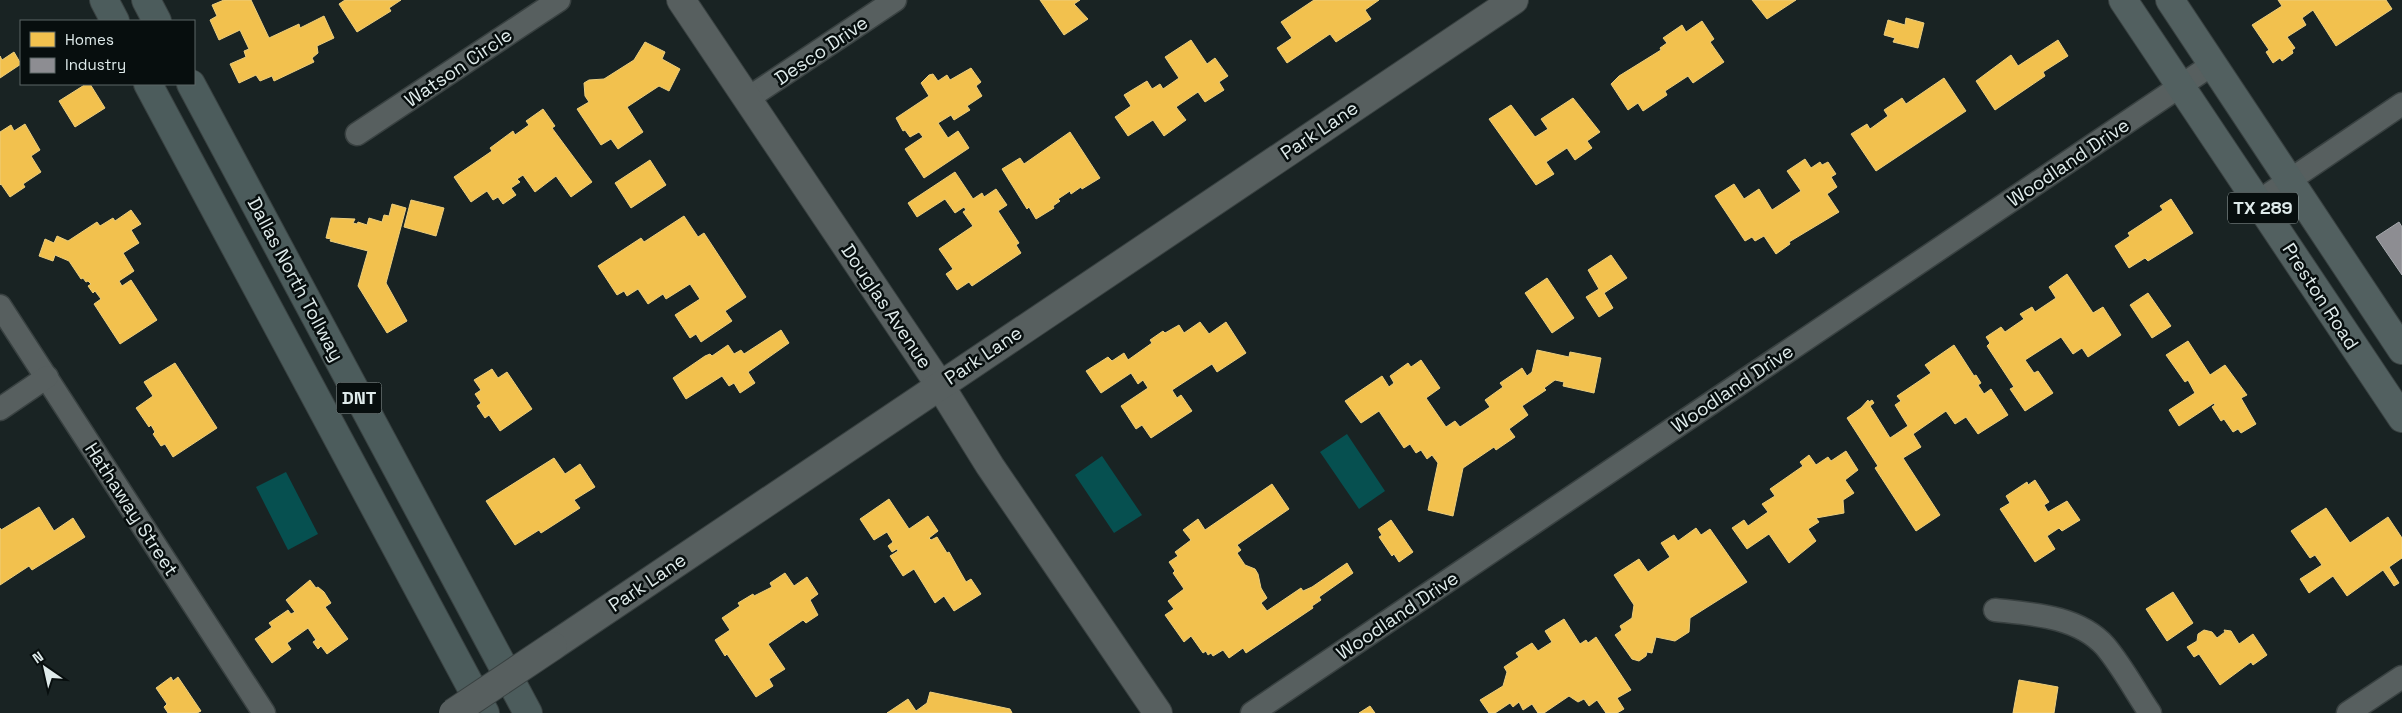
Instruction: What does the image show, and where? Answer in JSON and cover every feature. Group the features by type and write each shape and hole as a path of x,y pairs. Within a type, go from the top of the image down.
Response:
{"highway":[{"path":"104,0 114,20"},
{"path":"146,0 156,20"},
{"name":"Dallas North Tollway","path":"149,85 485,713"},
{"name":"Dallas North Tollway","path":"192,85 528,713"}],"main road":[{"name":"Preston Road","path":"2122,0 2259,201 2402,418"},
{"name":"Preston Road","path":"2170,0 2402,350"}],"street":[{"name":"Watson Circle","path":"357,134 559,0"},
{"name":"Douglas Avenue","path":"681,0 939,384 990,466 1158,713"},
{"name":"Desco Drive","path":"747,99 895,0"},
{"name":"Park Lane","path":"453,713 939,384 1514,0"},
{"name":"Woodland Drive","path":"1252,713 2213,64"},
{"path":"2259,201 2402,104"},
{"name":"Hathaway Street","path":"0,306 264,713"},
{"path":"0,409 47,377"},
{"path":"1995,610 2044,616 2076,625 2104,645 2150,713"},
{"path":"2348,713 2402,677"}],"shaded area":[{"path":"1347,434 1385,491 1359,509 1320,452"},
{"path":"1102,456 1142,515 1114,533 1075,475"},
{"path":"286,472 318,534 288,550 256,487"}],"building: Homes":[{"path":"224,0 251,0 269,38 299,24 300,28 324,16 334,38 317,46 318,53 312,58 314,62 274,81 272,76 260,81 256,75 239,83 230,64 246,57 244,51 249,49 240,30 219,40 210,20 217,16 212,5"},
{"path":"345,0 401,0 389,8 391,11 357,32 339,4"},
{"path":"1040,0 1080,0 1074,4 1088,19 1064,35"},
{"path":"1314,0 1379,0 1365,10 1371,19 1336,42 1330,34 1287,63 1277,48 1292,38 1281,22"},
{"path":"1752,0 1796,0 1767,19"},
{"path":"2278,0 2386,0 2392,9 2336,46 2313,10 2302,18 2306,25 2287,37 2295,48 2292,50 2293,53 2282,61 2280,58 2273,63 2266,52 2269,50 2252,25 2282,6"},
{"path":"1906,18 1924,23 1918,48 1893,42 1895,38 1884,35 1888,20 1905,25"},
{"path":"1702,21 1714,39 1710,42 1724,62 1693,83 1688,76 1665,91 1667,95 1643,111 1638,103 1628,110 1611,84 1619,76 1661,50 1660,48 1667,43 1663,38 1682,25 1686,32"},
{"path":"1191,40 1207,64 1215,58 1228,76 1219,82 1224,90 1205,102 1198,92 1176,107 1186,120 1164,136 1153,120 1128,136 1115,117 1131,106 1124,95 1147,81 1152,89 1160,84 1163,89 1179,78 1165,57"},
{"path":"2058,40 2068,56 2043,72 2045,76 1995,110 1976,81 2011,55 2018,66"},
{"path":"645,42 665,52 662,59 680,69 669,91 659,86 627,107 643,132 618,149 611,139 601,145 577,109 589,102 585,96 584,83 589,80 604,79 634,60"},
{"path":"14,52 20,65 0,78 0,56 2,60"},
{"path":"971,68 981,82 976,86 982,96 967,106 970,110 954,120 951,115 938,123 948,138 958,131 969,148 924,178 905,149 923,137 919,132 910,137 905,130 903,131 896,118 929,96 921,83 929,75 933,74 938,81 947,75 950,80"},
{"path":"1944,78 1966,111 1876,171 1851,134 1867,124 1870,129 1888,116 1884,110 1902,98 1906,104"},
{"path":"84,85 91,85 105,108 75,127 59,101"},
{"path":"1573,98 1600,132 1587,141 1592,148 1575,160 1567,148 1546,162 1554,174 1536,185 1489,119 1511,105 1535,137 1548,129 1541,119"},
{"path":"543,109 555,126 552,128 592,182 571,197 556,176 535,192 523,175 517,179 520,182 511,188 516,195 503,204 498,197 493,200 487,191 471,202 454,177 492,151 490,148 513,131 515,135 529,125 526,121"},
{"path":"25,124 40,150 31,156 41,172 23,184 25,187 10,197 0,185 0,132 11,125 14,131"},
{"path":"1070,132 1100,178 1071,194 1070,191 1058,199 1060,201 1053,206 1054,208 1036,219 1029,207 1027,209 1002,169 1020,158 1024,164"},
{"path":"1805,159 1811,168 1820,162 1822,165 1828,162 1836,174 1831,177 1837,187 1827,194 1839,212 1789,242 1790,244 1776,254 1764,236 1755,241 1752,237 1745,241 1715,196 1734,184 1744,199 1759,189 1772,210 1801,191 1787,171"},
{"path":"650,160 666,185 631,208 615,183"},
{"path":"955,172 973,199 982,193 984,197 996,189 1007,205 998,211 1019,243 1016,245 1021,253 972,286 969,282 957,290 946,274 953,269 939,249 973,226 963,212 966,210 964,207 955,213 945,199 917,217 908,203"},
{"path":"2171,199 2193,233 2148,261 2145,258 2129,268 2115,246 2130,236 2128,233 2163,210 2160,206"},
{"path":"411,200 444,208 436,236 404,227"},
{"path":"392,204 406,208 386,283 407,321 387,333 358,286 368,251 330,241 331,239 326,238 331,218 355,219 353,223 357,224 358,222 367,225 369,218 382,222 384,215 389,216"},
{"path":"131,210 141,224 131,230 139,243 123,253 134,271 119,281 122,286 131,280 157,320 120,344 94,304 101,299 88,286 91,284 83,278 81,279 69,261 55,255 53,261 39,256 45,239 54,243 57,236 68,241 97,222 100,226 113,218 115,221"},
{"path":"684,216 698,237 704,233 746,297 725,311 732,321 701,342 696,334 690,338 675,315 700,299 690,284 666,299 663,294 648,304 638,289 627,296 624,291 617,295 598,266 641,238 644,242"},
{"path":"1611,255 1627,278 1604,293 1613,308 1599,317 1586,297 1599,289 1588,270"},
{"path":"2067,274 2093,313 2103,307 2121,335 2088,357 2082,348 2073,354 2061,337 2025,360 2034,373 2038,371 2053,393 2025,411 2010,389 2014,387 1987,346 1990,343 1986,337 2001,327 2005,332 2024,319 2020,314 2032,307 2035,312 2056,298 2049,287"},
{"path":"1547,278 1574,318 1552,333 1525,293"},
{"path":"2148,293 2171,326 2152,338 2130,305"},
{"path":"1200,322 1209,334 1226,322 1246,353 1217,372 1212,364 1172,390 1177,398 1181,395 1192,411 1151,438 1142,425 1136,429 1121,406 1148,388 1143,380 1138,384 1131,373 1101,393 1086,371 1108,357 1112,361 1124,353 1128,360 1152,343 1150,340 1163,331 1165,333 1179,325 1184,333"},
{"path":"781,330 789,343 748,372 755,383 740,393 734,383 729,386 722,376 686,399 673,378 705,356 710,354 712,356 728,345 734,354 741,350 744,354"},
{"path":"2188,341 2210,375 2225,365 2247,395 2241,398 2256,424 2241,433 2238,429 2233,432 2224,419 2221,421 2212,407 2215,405 2214,403 2179,426 2169,410 2195,393 2188,380 2185,382 2166,355"},
{"path":"1954,345 1974,376 1976,375 1981,383 1978,385 1984,394 1991,389 2008,415 1978,434 1966,417 1955,424 1946,411 1913,434 1921,447 1903,458 1940,515 1916,531 1875,468 1878,466 1847,418 1861,408 1868,400 1869,402 1872,400 1874,403 1870,406 1890,438 1908,426 1895,405 1901,401 1897,396 1931,373 1925,365"},
{"path":"1537,350 1569,357 1570,352 1601,358 1594,393 1563,386 1564,382 1555,380 1544,388 1546,390 1522,406 1528,415 1509,429 1515,437 1496,450 1494,447 1463,468 1453,516 1428,510 1438,463 1432,455 1427,459 1421,450 1416,453 1410,444 1404,448 1379,411 1361,423 1345,401 1382,376 1389,387 1394,383 1390,376 1408,363 1411,367 1421,360 1440,388 1426,398 1446,427 1455,421 1460,427 1490,407 1485,400 1503,387 1500,383 1522,368 1527,376 1532,372"},
{"path":"175,363 217,428 173,457 165,444 161,446 153,434 155,432 151,425 149,427 136,408 153,396 144,382"},
{"path":"492,369 498,378 507,372 532,409 500,431 489,415 485,418 477,406 481,403 475,394 481,390 474,380"},
{"path":"1846,451 1858,470 1845,480 1854,493 1843,500 1844,513 1816,518 1819,522 1808,529 1816,541 1789,563 1769,534 1747,549 1732,528 1744,520 1748,526 1768,512 1762,504 1775,496 1770,489 1803,466 1800,462 1809,455 1816,465 1828,457 1831,461"},
{"path":"554,458 565,474 580,464 595,487 574,500 580,508 541,533 539,530 515,545 486,501"},
{"path":"2035,480 2049,502 2044,505 2048,512 2067,501 2080,520 2062,531 2059,528 2047,536 2055,549 2035,562 2000,509 2010,503 2006,496 2027,482 2028,485"},
{"path":"1272,484 1289,509 1237,545 1241,550 1237,553 1245,565 1255,569 1258,574 1261,588 1267,598 1261,603 1267,611 1301,588 1303,591 1312,587 1347,563 1353,573 1319,597 1321,600 1312,606 1313,608 1246,653 1243,648 1229,658 1223,650 1213,656 1211,653 1208,655 1206,651 1203,653 1191,636 1184,642 1165,615 1174,609 1168,601 1184,589 1173,573 1175,571 1169,562 1178,556 1175,552 1191,540 1183,530 1198,519 1205,530"},
{"path":"889,499 909,529 928,516 938,531 929,538 931,540 937,537 947,553 949,552 966,582 971,579 981,594 954,611 944,596 935,603 914,569 903,576 890,556 898,551 897,549 892,552 888,546 893,542 887,532 874,540 860,519"},
{"path":"39,507 54,531 73,518 85,537 32,570 29,566 0,585 0,528 1,530"},
{"path":"2326,508 2350,543 2388,517 2402,538 2402,558 2389,567 2399,583 2394,586 2383,570 2347,596 2333,576 2309,593 2300,579 2322,565 2315,555 2310,558 2291,531"},
{"path":"1391,520 1413,552 1399,562 1394,554 1392,556 1379,537 1382,535 1378,529"},
{"path":"1696,528 1701,535 1710,529 1747,582 1690,618 1689,632 1675,641 1656,637 1652,653 1647,652 1646,656 1639,661 1632,659 1615,635 1622,630 1620,626 1632,618 1634,605 1614,575 1639,559 1648,572 1670,557 1661,543 1674,535 1678,541"},
{"path":"785,573 794,586 807,577 818,594 810,600 818,615 806,623 803,620 768,644 785,669 769,679 773,686 756,697 727,654 725,656 715,640 730,630 722,618 740,606 738,603 753,594 754,596 772,587 770,583"},
{"path":"310,580 316,588 318,587 324,592 331,603 325,607 348,639 327,654 321,646 318,649 313,642 316,640 308,628 287,643 291,649 272,663 255,639 272,627 269,623 288,610 291,614 295,612 286,600"},
{"path":"2173,592 2193,623 2167,641 2146,609"},
{"path":"1564,619 1580,644 1586,640 1588,643 1596,637 1631,690 1617,698 1624,709 1617,713 1606,713 1597,700 1589,706 1584,699 1578,702 1569,696 1544,713 1538,713 1532,704 1523,710 1519,702 1513,707 1510,703 1495,713 1489,713 1480,700 1503,686 1507,672 1504,667 1519,657 1516,653 1532,643 1538,651 1552,642 1545,631"},
{"path":"2204,630 2212,632 2217,638 2225,632 2224,630 2231,631 2239,644 2253,634 2267,655 2253,665 2251,662 2220,685 2199,654 2194,657 2187,647 2197,641 2198,634"},
{"path":"171,677 173,681 178,677 201,711 197,713 168,713 164,707 167,704 156,688"},
{"path":"2019,680 2058,687 2054,713 2013,713"},
{"path":"930,692 1010,709 1012,713 887,713 908,699 916,711 927,703"},
{"path":"1370,706 1375,713 1359,713"}],"building: Industry":[{"path":"2399,222 2402,227 2402,275 2376,237"}]}
